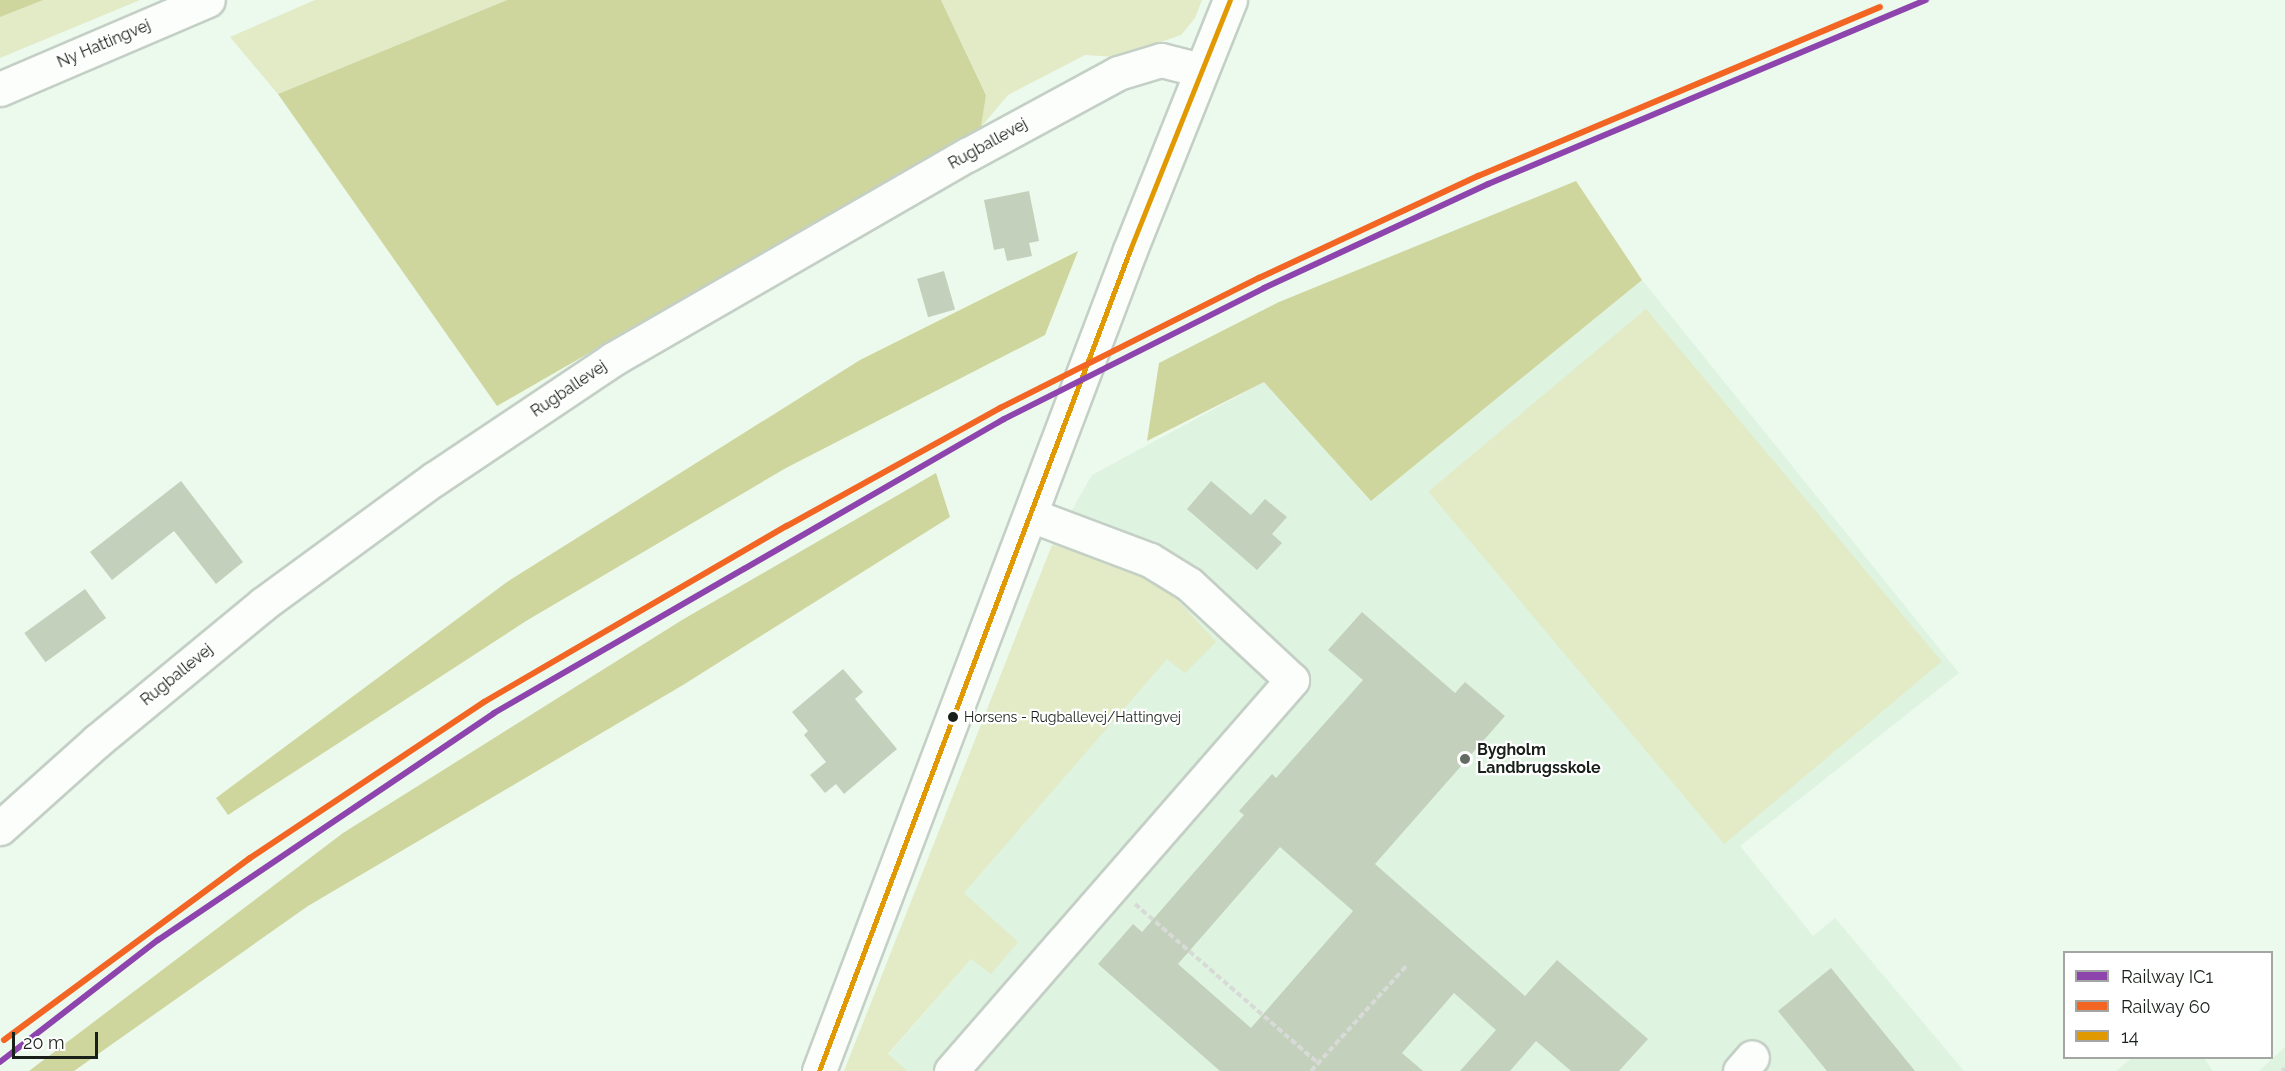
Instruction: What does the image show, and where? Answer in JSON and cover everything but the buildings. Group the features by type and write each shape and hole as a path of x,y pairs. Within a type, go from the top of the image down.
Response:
{"street":[{"name":"Ny Hattingvej","path":"0,88 208,0"},
{"path":"819,1071 1131,250 1230,0"},
{"name":"Rugballevej","path":"0,828 97,741 264,604 434,479 614,359 967,155 1118,74 1161,60 1201,70"},
{"path":"951,1071 1292,680 1189,584 1150,560 1031,515"}],"path":[{"path":"1114,886 1318,1063"},
{"path":"1311,1071 1408,964"},
{"path":"2282,1071 2285,1068"}],"shaded area":[{"path":"0,0 140,0 0,58"},
{"path":"315,0 507,0 278,94 230,37"},
{"path":"941,0 1202,0 1195,18 1181,35 1118,57 1085,55 1008,95 981,127 986,94"},
{"name":"Bygholm Landbrugsskole","path":"1642,280 1959,673 1740,846 1813,936 1835,918 1964,1071 907,1071 888,1055 971,959 1018,943 964,893 1167,658 1111,554 1052,545 1092,475 1264,382 1371,501"},
{"path":"1646,309 1942,661 1724,844 1428,492"},
{"path":"1052,545 1111,554 1169,591 1216,642 1185,673 1167,659 964,893 1018,942 991,974 971,959 888,1054 907,1071 844,1071"},
{"path":"2285,1047 2285,1071 2259,1071 2273,1059"},
{"path":"2131,1059 2205,1059 2213,1071 2116,1071"}],"green space":[{"path":"0,0 43,0 0,17"},
{"path":"507,0 941,0 986,95 981,127 497,406 278,94"},
{"path":"1576,181 1642,280 1371,501 1264,382 1147,441 1159,363 1279,302"},
{"path":"1078,251 1045,335 786,468 526,621 228,815 216,798 507,582 860,360"},
{"path":"936,473 950,517 683,685 308,906 74,1071 29,1071 343,833 682,620"}],"rail line":[{"name":"IC1","path":"0,1062 158,940 494,713 1004,419 1264,288 1488,184 1926,0"},
{"name":"60","path":"4,1040 250,858 484,702 787,526 1000,408 1259,278 1478,176 1880,7"}],"transit line":[{"name":"14","path":"819,1071 1130,250 1230,0"}],"place":[{"name":"Horsens - Rugballevej/Hattingvej","path":"953,717"},
{"name":"Bygholm Landbrugsskole","path":"1465,759"}]}
